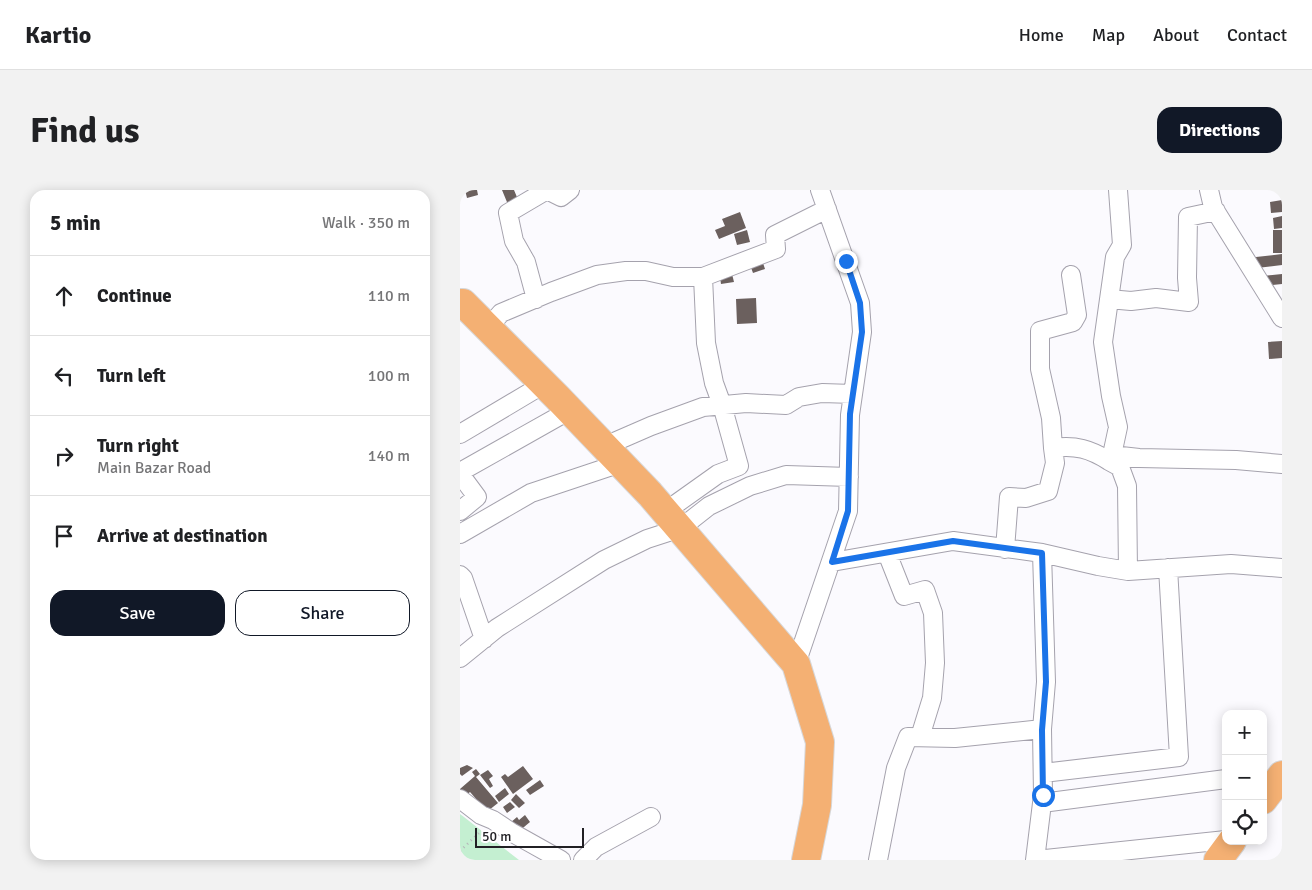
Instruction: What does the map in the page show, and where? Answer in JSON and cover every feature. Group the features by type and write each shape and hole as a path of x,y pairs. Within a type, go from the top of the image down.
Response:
{"main road":[{"path":"461,300 570,410 674,520 796,664 820,742 817,805 806,860"},
{"path":"1267,794 1282,773"},
{"path":"1218,860 1229,845"}],"street":[{"path":"536,299 526,262 514,241 508,213 547,190 561,197 570,190"},
{"path":"796,664 848,511 850,414 862,332 860,303 820,190"},
{"path":"1111,458 1118,427 1111,396 1103,342 1115,257 1122,245 1118,190"},
{"path":"1209,190 1213,207 1282,318"},
{"path":"488,328 501,313 597,275 626,271 646,271 672,276 704,277 776,249 775,236 827,209"},
{"path":"1109,299 1132,301 1156,298 1189,302 1187,278 1188,217 1216,211"},
{"path":"1005,549 1008,497 1026,498 1048,491 1055,464 1051,418 1040,369 1040,331 1073,322 1077,315 1071,275"},
{"path":"460,658 497,628 604,560 647,539 674,520 718,474 739,466 714,383 706,343 704,277"},
{"path":"460,434 544,384"},
{"path":"460,534 531,493 613,455 660,422 703,407 746,403 786,405 799,397 822,393 853,394"},
{"path":"460,511 477,497 460,473 570,410"},
{"path":"1053,448 1066,446 1093,451 1111,458 1236,460 1282,464"},
{"path":"1111,458 1120,467 1128,486 1128,571"},
{"path":"674,520 709,506 750,486 777,477 786,475 849,477"},
{"path":"832,562 953,541 1042,553 1128,571 1231,564 1282,568"},
{"path":"887,552 904,596 925,590 933,613 935,663 932,698 920,737"},
{"path":"1042,553 1046,682 1042,730 1042,803 1036,860 1222,840"},
{"path":"1043,773 1179,757 1168,568"},
{"path":"461,578 484,639"},
{"path":"878,860 896,768 908,737 955,738 1042,730"},
{"path":"1267,774 1282,773"},
{"path":"1042,803 1222,780"},
{"path":"460,799 481,815 493,820 561,860"},
{"path":"583,860 596,847 651,817"}],"path":[{"path":"460,851 493,820"}],"green space":[{"path":"460,814 464,817 519,860 460,860"}],"building":[{"path":"465,190 477,190 478,195 467,198"},
{"path":"502,190 514,190 519,202 509,207"},
{"path":"1282,200 1282,212 1271,213 1270,202"},
{"path":"740,212 746,228 719,239 715,230 725,226 722,219"},
{"path":"1282,216 1282,228 1274,229 1273,218"},
{"path":"747,230 750,242 737,245 734,234"},
{"path":"1273,230 1282,230 1282,253 1273,253"},
{"path":"1282,254 1282,265 1257,268 1256,257"},
{"path":"761,257 765,269 753,273 749,262"},
{"path":"732,274 734,282 721,284 720,277"},
{"path":"1282,274 1282,284 1264,286 1263,276"},
{"path":"756,298 757,323 737,324 736,299"},
{"path":"1282,341 1282,358 1269,359 1268,342"},
{"path":"467,765 473,768 462,776 460,768"},
{"path":"523,766 533,779 513,794 501,777 505,774 508,777"},
{"path":"476,769 480,774 476,777 498,803 484,814 473,803 477,800 470,792 464,797 460,793 460,789 475,776 472,772"},
{"path":"488,770 493,776 489,779 493,786 490,788 480,775"},
{"path":"540,780 544,786 530,795 526,790"},
{"path":"505,788 509,794 499,802 495,796"},
{"path":"516,794 525,803 519,808 511,800"},
{"path":"510,802 515,807 507,813 503,807"},
{"path":"525,815 530,822 518,832 510,823 517,817 519,820"}],"route":[{"path":"846,261 860,303 862,332 850,414 848,511 832,562 953,541 1042,553 1046,682 1042,730 1043,795"}]}
